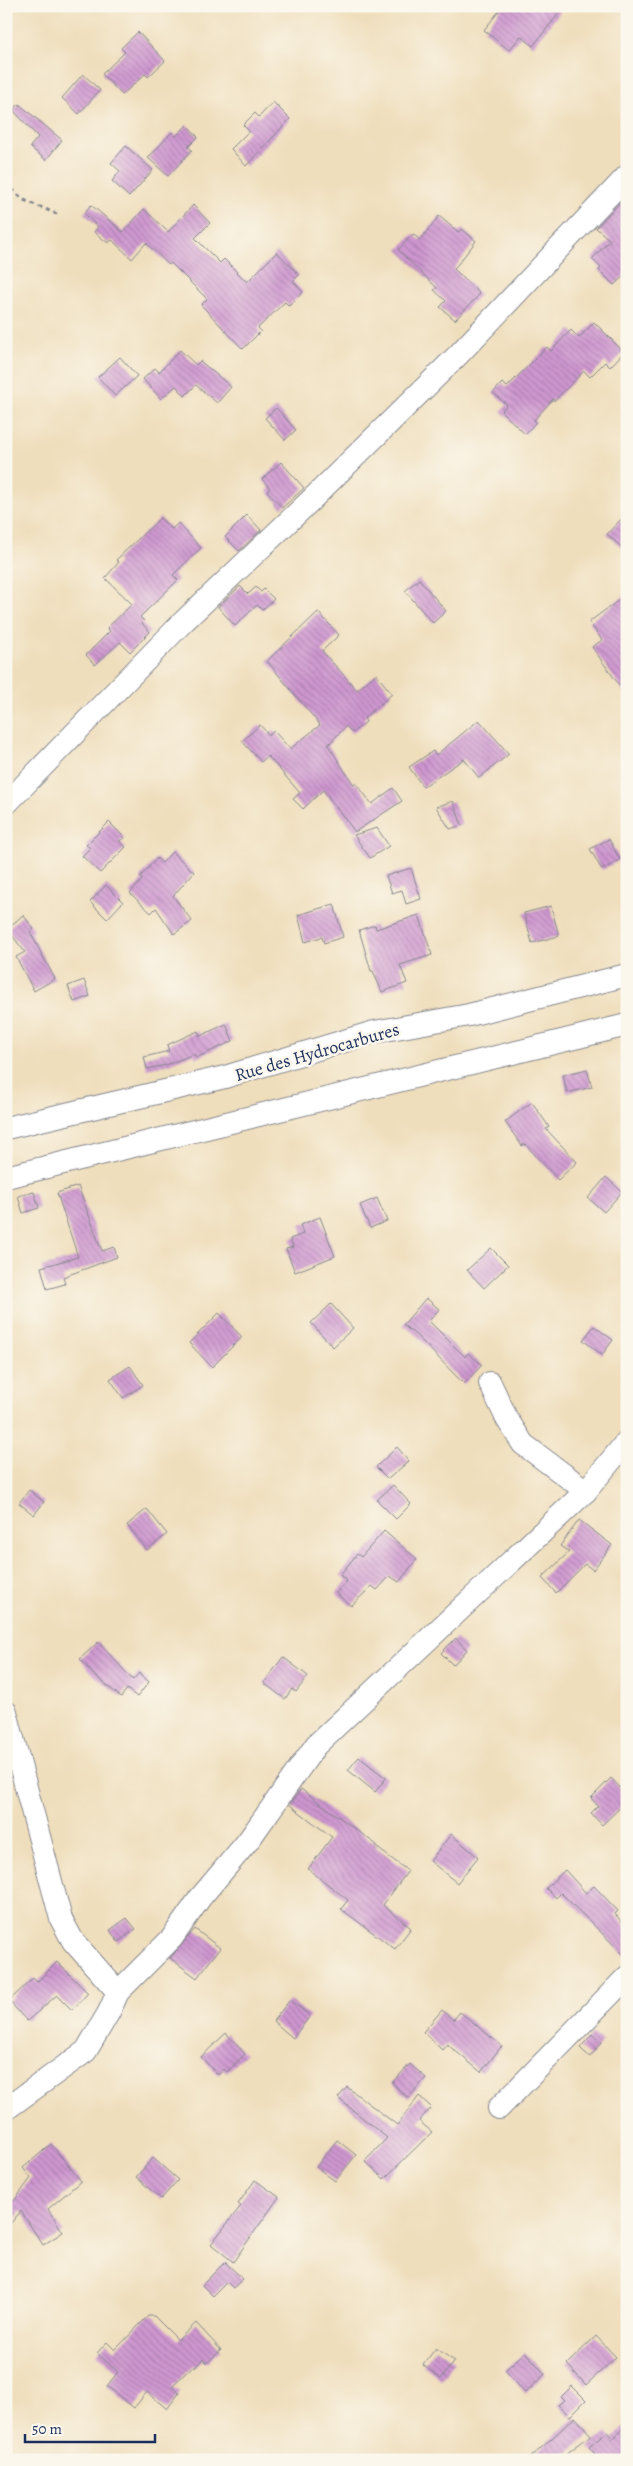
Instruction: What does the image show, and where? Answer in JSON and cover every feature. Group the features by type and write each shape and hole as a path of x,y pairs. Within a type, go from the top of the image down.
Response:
{"street":[{"path":"6,804 184,621 459,354 627,176"},
{"name":"Rue des Hydrocarbures","path":"6,1128 225,1077 374,1032 469,1015 627,975"},
{"path":"6,1177 627,1025"},
{"path":"490,1383 507,1419 523,1444 586,1491"},
{"path":"6,2109 86,2050 110,2012 118,1992 172,1938 200,1898 248,1841 316,1745 586,1491 627,1441"},
{"path":"6,1712 61,1918 73,1941 118,1992"},
{"path":"499,2108 627,1977"}],"path":[{"path":"6,184 24,200 59,215"}],"building":[{"path":"503,6 554,6 560,12 533,46 521,36 509,50 484,30"},
{"path":"138,32 165,61 148,77 145,74 122,95 102,74 125,52 121,48"},
{"path":"83,74 100,90 79,114 62,98"},
{"path":"273,102 290,119 246,166 231,149 249,131 243,125 255,113 259,117"},
{"path":"19,104 62,140 46,160 30,147 38,137 13,110"},
{"path":"187,125 198,137 188,147 192,150 168,176 148,158 172,132 176,136"},
{"path":"126,146 153,170 129,197 112,181 120,171 111,163"},
{"path":"627,195 627,273 614,285 599,270 601,268 592,259 610,240 596,228"},
{"path":"91,205 123,232 144,209 168,232 193,205 210,223 195,238 220,263 224,259 247,282 277,252 299,275 293,281 303,292 289,306 285,302 258,328 261,331 243,349 201,305 207,299 171,263 169,265 146,243 132,259 112,240 108,243 94,232 98,227 84,213"},
{"path":"439,216 458,232 462,229 476,241 454,269 480,294 455,320 440,307 446,301 434,290 437,288 398,250 413,234 420,240"},
{"path":"594,322 624,352 610,367 605,362 590,377 584,371 554,401 553,399 534,420 536,422 525,434 501,411 507,405 493,393 502,383 507,387 547,347 551,351 571,330 579,338"},
{"path":"180,350 196,365 200,361 231,387 217,403 196,385 185,396 176,386 161,399 143,379 155,368 159,372"},
{"path":"120,357 137,376 115,396 98,377"},
{"path":"276,408 296,430 285,440 265,418"},
{"path":"281,462 304,488 282,508 267,491 270,488 262,479"},
{"path":"627,513 627,552 607,534"},
{"path":"247,515 261,530 239,551 225,537"},
{"path":"160,518 172,529 178,523 201,548 173,575 178,580 140,617 144,621 142,623 150,632 130,652 120,642 95,665 86,655 110,631 107,628 132,604 105,578 119,562 116,560"},
{"path":"419,579 446,611 433,623 405,591"},
{"path":"240,586 248,594 256,587 261,592 264,589 274,599 262,610 257,605 235,626 218,607"},
{"path":"627,594 627,696 592,647 602,640 589,622"},
{"path":"318,612 339,635 322,651 357,690 376,674 392,694 364,718 366,722 352,733 346,726 328,745 354,785 356,783 372,804 393,788 402,801 355,832 323,790 303,809 293,799 300,793 268,756 261,762 242,741 260,725 269,735 274,731 290,749 320,725 267,661"},
{"path":"479,720 509,754 479,778 464,759 423,787 409,767 433,751 436,755"},
{"path":"453,801 462,825 450,829 436,807"},
{"path":"109,822 125,838 119,841 126,847 100,873 82,856 90,848 86,845"},
{"path":"377,828 389,846 370,858 354,835"},
{"path":"609,839 620,860 602,870 590,849"},
{"path":"172,852 194,872 173,896 192,921 174,934 156,908 151,913 130,893 142,880 140,877 157,858 162,863"},
{"path":"411,868 421,899 406,904 402,890 392,893 386,876"},
{"path":"106,885 123,902 107,919 90,902"},
{"path":"334,904 343,937 324,943 322,937 305,942 298,915"},
{"path":"551,906 559,936 532,943 524,913"},
{"path":"23,915 34,929 30,932 55,979 34,991 16,957 25,952 7,929"},
{"path":"419,915 432,955 400,965 407,983 382,992 373,971 371,971 359,930 375,925 376,929"},
{"path":"84,980 90,996 74,1002 68,986"},
{"path":"226,1024 233,1041 196,1058 194,1054 166,1065 147,1069 144,1057 169,1051 167,1045 198,1031 200,1036"},
{"path":"587,1069 592,1087 567,1093 563,1075"},
{"path":"532,1102 549,1127 546,1129 577,1162 558,1180 525,1144 522,1146 505,1122"},
{"path":"606,1177 622,1192 604,1212 588,1198"},
{"path":"78,1186 102,1251 114,1247 117,1257 63,1277 65,1284 47,1289 41,1267 78,1257 57,1193"},
{"path":"34,1192 39,1208 23,1213 18,1196"},
{"path":"377,1198 387,1221 370,1228 360,1205"},
{"path":"320,1217 335,1256 295,1272 286,1249 293,1247 290,1239 303,1234 300,1225"},
{"path":"491,1248 508,1265 484,1288 467,1270"},
{"path":"426,1298 439,1309 429,1321 465,1357 468,1353 482,1365 464,1384 416,1335 403,1325"},
{"path":"331,1304 353,1328 333,1347 311,1323"},
{"path":"219,1313 242,1337 212,1367 189,1343"},
{"path":"594,1326 613,1340 602,1355 583,1340"},
{"path":"130,1366 143,1385 123,1398 110,1379"},
{"path":"397,1447 409,1461 388,1479 376,1467"},
{"path":"393,1485 411,1504 396,1519 377,1500"},
{"path":"29,1490 44,1502 34,1515 19,1503"},
{"path":"147,1509 167,1534 147,1550 127,1525"},
{"path":"579,1520 612,1545 593,1570 585,1564 556,1593 542,1578 569,1552 560,1546"},
{"path":"384,1531 417,1559 399,1582 390,1576 377,1590 372,1586 351,1606 336,1593 347,1581 340,1575 357,1554 361,1557"},
{"path":"456,1638 467,1650 453,1665 441,1653"},
{"path":"98,1642 133,1680 139,1673 149,1682 137,1697 127,1689 121,1697 94,1675 80,1659"},
{"path":"283,1657 308,1676 296,1692 292,1689 285,1699 264,1683"},
{"path":"359,1757 386,1778 375,1792 348,1770"},
{"path":"611,1778 627,1795 627,1801 602,1825 591,1813 598,1806 591,1798"},
{"path":"301,1789 377,1845 376,1847 408,1871 383,1905 411,1928 395,1949 341,1909 348,1900 308,1869 332,1837 290,1805"},
{"path":"451,1834 478,1857 457,1883 430,1861"},
{"path":"565,1870 586,1893 594,1886 618,1911 615,1914 627,1928 627,1958 561,1893 556,1898 546,1888"},
{"path":"127,1918 136,1929 118,1942 110,1930"},
{"path":"195,1929 220,1948 197,1978 170,1958"},
{"path":"57,1962 88,1993 72,2010 57,1995 27,2021 9,2001 33,1978 37,1982"},
{"path":"290,2000 310,2016 293,2038 273,2021"},
{"path":"442,2010 453,2020 460,2012 502,2046 481,2072 447,2044 442,2050 423,2032"},
{"path":"226,2033 245,2054 227,2072 224,2069 218,2075 201,2057"},
{"path":"592,2034 602,2042 590,2057 580,2048"},
{"path":"410,2064 426,2078 408,2098 392,2083"},
{"path":"347,2087 397,2125 419,2096 431,2107 419,2121 432,2132 384,2179 365,2161 387,2138 338,2098"},
{"path":"337,2140 356,2155 335,2181 316,2167"},
{"path":"51,2144 81,2181 48,2209 63,2232 43,2245 21,2211 6,2229 6,2194 14,2201 31,2178 23,2168"},
{"path":"153,2158 178,2180 161,2199 136,2177"},
{"path":"255,2180 279,2197 233,2262 211,2244 241,2206 238,2204"},
{"path":"225,2262 243,2279 233,2288 227,2282 213,2296 202,2285"},
{"path":"148,2316 154,2316 178,2340 196,2323 221,2350 207,2363 203,2359 195,2367 194,2365 172,2386 180,2392 167,2409 147,2392 134,2408 107,2386 118,2372 97,2353 107,2342 115,2350"},
{"path":"596,2336 616,2357 586,2385 567,2364"},
{"path":"436,2348 454,2361 441,2379 423,2365"},
{"path":"525,2352 545,2374 525,2393 505,2370"},
{"path":"572,2386 586,2400 570,2416 558,2405 564,2400 561,2397"},
{"path":"575,2417 591,2435 558,2460 528,2460"},
{"path":"627,2424 627,2460 600,2460 589,2447 607,2432 613,2439"}]}
